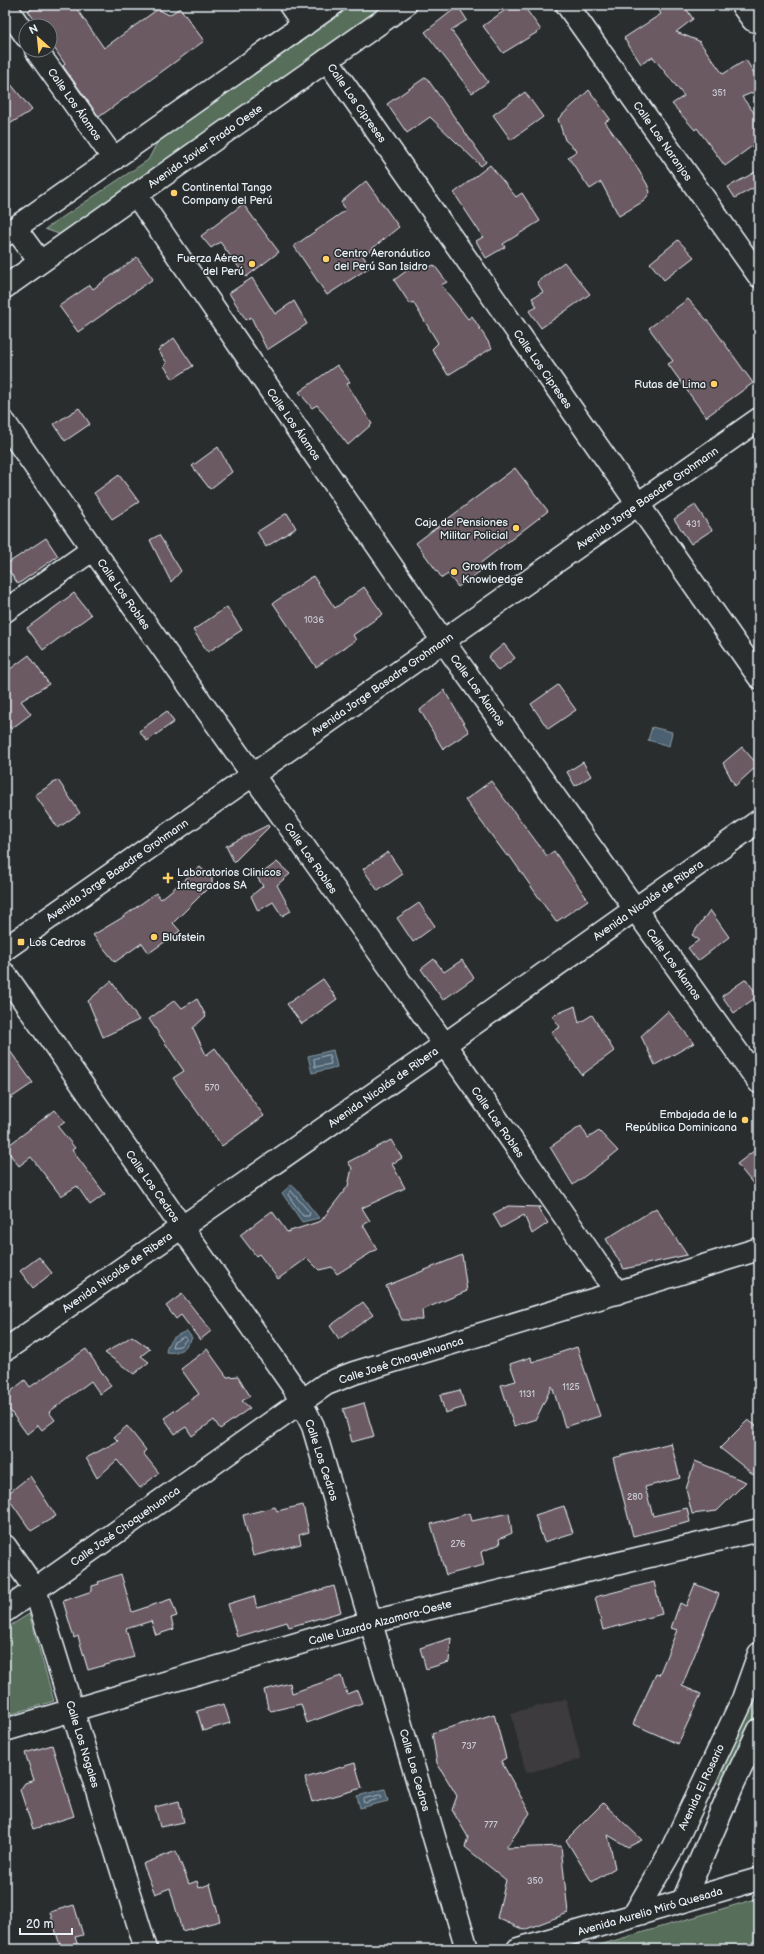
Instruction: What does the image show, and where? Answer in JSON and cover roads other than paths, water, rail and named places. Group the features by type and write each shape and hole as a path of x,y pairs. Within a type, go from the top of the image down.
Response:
{"street":[{"path":"290,5 304,25"},
{"path":"40,262 10,232 332,5"},
{"name":"Avenida Javier Prado Oeste","path":"5,287 406,5"},
{"name":"Calle Los Naranjos","path":"567,5 759,276"},
{"path":"742,5 753,20 759,22"},
{"path":"5,6 18,25"},
{"name":"Calle Los Álamos","path":"42,58 114,159"},
{"name":"Calle Los Cipreses","path":"327,60 759,677"},
{"name":"Calle Los Álamos","path":"136,195 443,641 634,910 759,1082"},
{"name":"Avenida Jorge Basadre Grohmann","path":"5,949 759,419"},
{"name":"Calle Los Robles","path":"5,423 92,550 444,1045 617,1293"},
{"path":"5,611 92,550"},
{"name":"Avenida Nicolás de Ribera","path":"5,1350 444,1045 759,821"},
{"name":"Calle Los Cedros","path":"5,974 294,1388 313,1426 467,1949"},
{"name":"Calle José Choquehuanca","path":"5,1611 326,1384 354,1373 759,1249"},
{"name":"Calle Lizardo Alzamora-Oeste","path":"5,1730 371,1622 759,1530"},
{"name":"Calle Los Nogales","path":"5,1546 36,1589 146,1949"},
{"name":"Avenida El Rosario","path":"634,1916 672,1849 743,1699 759,1654"},
{"path":"684,1901 700,1859 759,1730"},
{"path":"672,1849 679,1862 686,1865 693,1864 700,1859"},
{"name":"Avenida Aurelio Miró Quesada","path":"518,1949 759,1879"}],"water":[{"path":"652,727 672,732 669,746 648,740"},
{"path":"333,1050 337,1067 312,1073 308,1056"},
{"path":"292,1184 319,1218 302,1222 282,1193"},
{"path":"187,1331 192,1338 184,1348 174,1352 166,1352 170,1341 176,1336"},
{"path":"385,1789 388,1801 360,1808 357,1796"}],"place":[{"name":"Continental Tango Company del Perú","path":"174,193"},
{"name":"Centro Aeronáutico del Perú San Isidro","path":"326,259"},
{"name":"Fuerza Aérea del Perú","path":"252,264"},
{"name":"Rutas de Lima","path":"714,384"},
{"name":"Caja de Pensiones Militar Policial","path":"516,528"},
{"name":"Growth from Knowloedge","path":"454,572"},
{"name":"Laboratorios Clinicos Integrados SA","path":"168,878"},
{"name":"Blufstein","path":"154,937"},
{"name":"Los Cedros","path":"21,942"},
{"name":"Embajada de la República Dominicana","path":"745,1120"}]}
